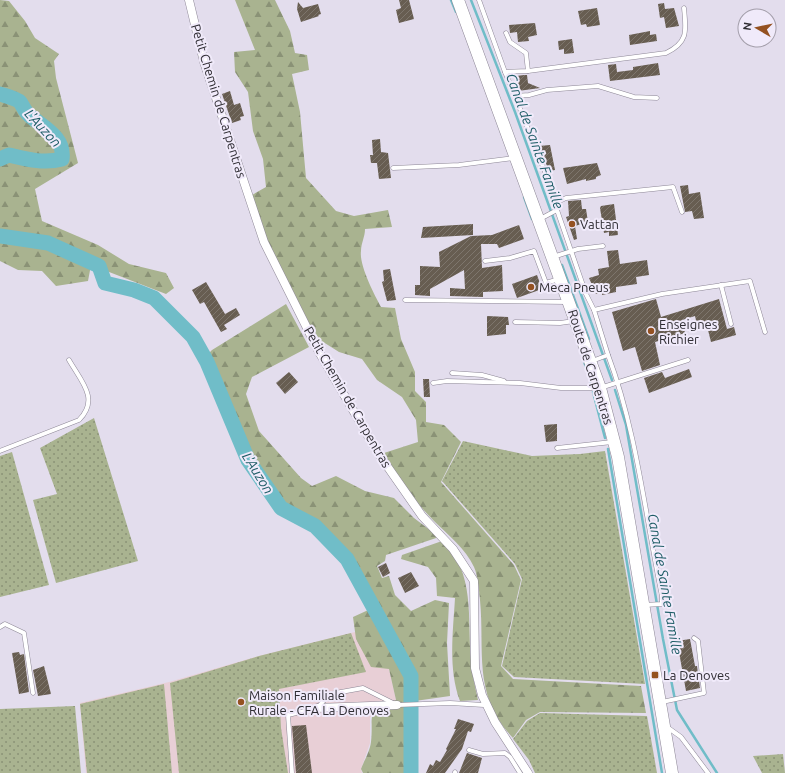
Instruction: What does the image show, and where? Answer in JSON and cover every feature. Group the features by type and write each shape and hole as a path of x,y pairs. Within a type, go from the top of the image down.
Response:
{"main road":[{"name":"Route de Carpentras","path":"458,0 577,321 600,388 614,442 644,605 672,773"}],"street":[{"name":"Petit Chemin de Carpentras","path":"189,0 204,62 264,242 319,352 378,452 422,516 453,550 474,581 475,668 482,695 495,722 528,773"},
{"path":"314,709 397,705"}],"lane":[{"path":"478,0 505,72 550,182 557,210 571,252 586,294 594,310 618,383 634,448 662,596 662,604 644,605"},
{"path":"505,72 528,71 666,54 678,47 686,30 684,8"},
{"path":"506,33 510,42 526,53 528,71"},
{"path":"515,96 529,95 547,90 598,86 634,97 657,98"},
{"path":"392,168 460,165 516,158"},
{"path":"555,203 566,198 673,187 682,212"},
{"path":"539,220 557,210"},
{"path":"553,257 603,246"},
{"path":"485,261 510,258 534,251 546,283 561,278"},
{"path":"594,310 662,294 750,281 764,332"},
{"path":"722,285 731,324"},
{"path":"405,300 570,302"},
{"path":"515,322 560,324 577,321"},
{"path":"592,362 608,355"},
{"path":"0,451 79,420 86,414 89,404 89,394 69,360"},
{"path":"433,382 508,383 561,388 600,388 688,360"},
{"path":"452,373 482,375 508,383"},
{"path":"557,448 614,442"},
{"path":"0,627 5,624 24,633 33,693"},
{"path":"660,703 668,699 693,697 704,693 698,642 694,638"},
{"path":"292,773 288,715 314,709 330,694 363,688 397,705 450,703 484,705"},
{"path":"663,724 681,737 708,773"},
{"path":"469,750 483,754 505,753 510,757 520,773"}],"shaded area":[{"name":"Maison Familiale Rurale - CFA La Denoves","path":"355,632 389,669 396,700 370,717 370,743 361,769 362,773 86,773 80,703 169,682 259,656"}],"green space":[{"path":"0,0 9,1 25,21 35,38 59,54 54,61 56,78 78,163 35,189 42,221 98,245 129,264 166,273 174,288 166,294 91,265 88,281 56,286 42,271 18,270 0,261"},
{"path":"235,0 275,0 290,31 295,53 307,55 309,70 292,74 300,112 306,178 336,211 354,216 388,210 392,227 365,229 361,251 362,264 381,307 395,308 401,339 415,372 415,391 426,402 426,422 444,425 461,442 441,482 514,565 521,580 501,666 513,679 641,686 646,713 540,712 526,720 513,738 500,722 491,706 486,689 483,672 480,600 477,579 471,560 462,548 434,521 413,497 384,453 418,442 416,420 402,397 377,380 362,359 339,352 320,340 303,315 269,246 252,195 266,187 263,159 253,131 248,92 235,72 234,52 255,50"},
{"path":"286,304 309,347 252,377 246,394 259,431 301,478 312,486 336,476 365,491 394,498 414,518 439,537 386,555 385,561 377,566 382,578 389,576 395,595 411,611 435,600 449,603 447,643 450,696 415,701 413,773 363,773 361,769 370,745 372,719 375,711 379,707 396,700 389,669 371,667 356,639 353,617 377,606 351,557 318,522 285,506 252,458 206,356 212,350"},
{"path":"94,418 138,561 56,583 33,500 57,494 40,448"},
{"path":"463,441 532,456 580,454 605,451 645,684 514,677 502,666 522,579 515,564 442,481"},
{"path":"12,452 49,585 0,597 0,456"},
{"path":"442,541 453,553 465,581 468,597 471,665 478,700 460,701 456,689 452,650 455,598 437,596 436,578 428,567 401,559 402,555"},
{"path":"351,633 366,672 279,689 281,728 288,773 179,773 170,683 259,656"},
{"path":"164,684 172,773 87,773 80,704"},
{"path":"75,706 81,773 0,773 0,709"},
{"path":"540,713 647,716 657,773 535,773 529,760 513,739 527,721"},
{"path":"783,754 785,773 762,773 753,756"}],"building":[{"path":"399,0 409,0 414,19 399,23 396,10 401,8"},
{"path":"298,2 303,8 318,4 321,14 301,22 297,9"},
{"path":"664,3 665,9 674,8 679,26 666,28 664,17 660,18 658,4"},
{"path":"597,8 600,25 587,27 586,24 581,25 578,11"},
{"path":"535,23 537,35 528,37 529,41 518,42 517,32 510,33 509,25"},
{"path":"650,31 650,35 656,34 657,41 630,45 629,35"},
{"path":"572,39 574,53 564,54 564,49 559,50 558,41"},
{"path":"658,63 660,75 610,81 608,65 616,64 617,72 633,70 633,67"},
{"path":"527,75 528,83 540,88 518,91 516,76"},
{"path":"230,91 234,105 240,103 244,116 240,117 241,120 232,123 222,94"},
{"path":"380,139 381,152 388,153 391,178 379,179 377,163 371,163 370,155 373,155 372,140"},
{"path":"550,145 555,170 549,171 539,146"},
{"path":"597,163 601,175 596,177 596,179 586,181 586,179 567,184 563,168"},
{"path":"688,185 689,194 700,192 704,218 694,219 692,211 685,212 680,186"},
{"path":"581,200 582,209 586,209 588,222 575,226 577,239 574,240 566,217 569,216 568,201"},
{"path":"614,204 618,235 609,236 609,232 604,233 600,208 601,206"},
{"path":"473,224 473,235 421,238 423,227"},
{"path":"519,225 524,239 499,248 497,244 481,244 482,268 502,265 503,291 483,292 483,297 450,296 450,288 465,289 464,270 430,289 430,296 415,295 415,285 420,285 420,266 440,267 439,252 471,236 492,235"},
{"path":"618,250 620,264 647,260 649,275 636,277 637,284 616,287 616,292 602,295 602,292 596,294 589,278 599,275 598,269 609,267 607,251"},
{"path":"390,269 396,300 387,301 382,282 384,281 383,270"},
{"path":"537,275 542,289 517,298 512,284"},
{"path":"206,282 225,314 236,308 240,315 224,325 227,329 221,332 204,302 200,304 192,290"},
{"path":"656,299 661,317 719,299 727,329 734,327 736,335 711,342 707,326 698,329 695,316 682,320 685,333 655,342 660,365 642,371 635,347 623,351 612,312"},
{"path":"487,316 508,317 509,325 506,325 506,334 487,336"},
{"path":"689,369 692,377 649,393 644,378 662,372 665,378"},
{"path":"289,372 298,382 285,394 276,383"},
{"path":"423,379 429,379 430,397 424,397"},
{"path":"557,424 557,441 546,442 544,425"},
{"path":"386,563 390,573 383,577 378,567"},
{"path":"411,572 419,586 405,593 398,578"},
{"path":"690,639 695,666 697,666 700,688 686,691 677,641"},
{"path":"19,652 20,655 24,654 29,692 19,694 12,653"},
{"path":"44,666 51,694 38,696 33,670"},
{"path":"458,719 474,724 471,732 468,731 462,749 445,773 426,773 430,764 433,766 436,760 440,762 456,729 454,729"},
{"path":"306,725 312,773 296,773 292,726"},
{"path":"467,753 482,758 478,773 459,773"}],"waterway":[{"path":"451,0 456,12"},
{"name":"Canal de Sainte Famille","path":"471,0 515,112 612,380"},
{"name":"L'Auzon","path":"0,94 20,102 25,111 57,139 62,151 62,159 49,161 9,155 0,159"},
{"path":"524,197 532,219"},
{"name":"L'Auzon","path":"0,236 48,243 99,266 105,283 134,290 154,298 193,337 207,362 248,460 281,508 315,526 347,559 411,676 411,773"},
{"path":"562,265 589,339"},
{"path":"582,355 591,383"},
{"name":"Canal de Sainte Famille","path":"615,390 626,425 663,639 677,710 717,773"},
{"path":"593,392 605,438"},
{"path":"608,449 662,773"}],"place":[{"name":"Vattan","path":"572,224"},
{"name":"Meca Pneus","path":"531,287"},
{"name":"Enseignes Richier","path":"651,331"},
{"name":"La Denoves","path":"655,675"},
{"name":"Maison Familiale Rurale - CFA La Denoves","path":"241,702"}]}
